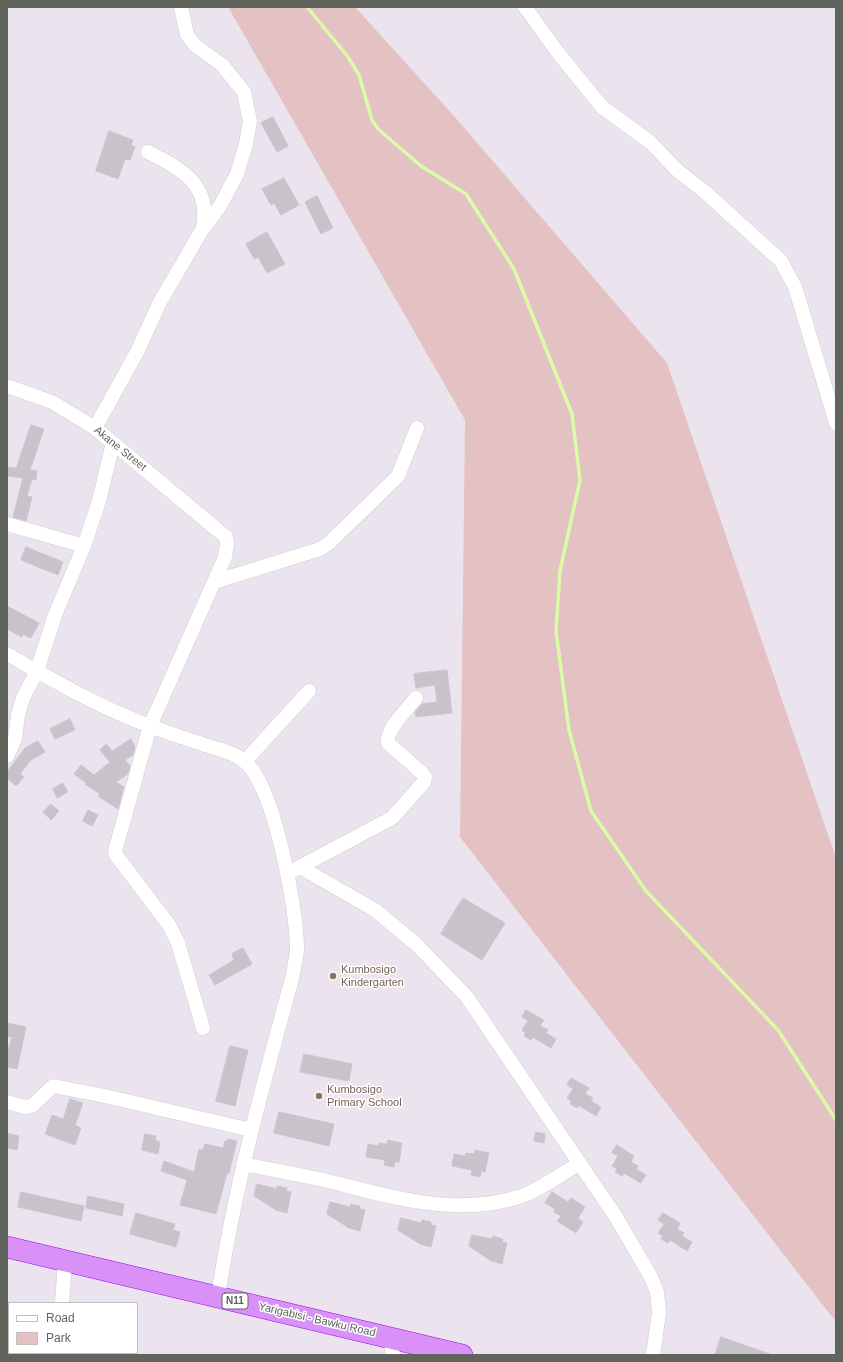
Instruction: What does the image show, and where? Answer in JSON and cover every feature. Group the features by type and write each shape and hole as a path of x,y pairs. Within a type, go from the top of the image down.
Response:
{"highway":[{"name":"Yarigabisi - Bawku Road","path":"7,1246 218,1297 392,1346 462,1355"}],"street":[{"path":"95,428 137,352 160,302 202,230 220,206 237,174 246,144 250,121 244,92 222,65 194,45 187,35 181,7"},
{"path":"525,7 559,54 602,107 650,142 678,171 705,192 781,261 795,287 836,422"},
{"path":"148,152 175,167 189,178 202,195 206,212 202,230"},
{"name":"Akane Street","path":"7,386 52,402 95,428 221,532 226,538 227,550 214,582"},
{"path":"203,1028 178,943 169,925 116,855 115,851 150,726 214,582 320,549 329,543 398,476 417,428"},
{"path":"7,756 15,739 18,715 24,698 36,671 55,615 84,546 99,501 113,443"},
{"path":"7,524 84,546"},
{"path":"7,654 36,671 107,707 150,726 231,754 245,761 256,775 268,802 280,836 294,909 297,949 293,975 243,1164 226,1242 218,1297"},
{"path":"245,761 309,691"},
{"path":"287,874 392,818 424,782 425,777 422,773 388,743 387,738 391,730 416,698"},
{"path":"300,867 375,910 416,944 467,997 580,1163 639,1254 657,1292 659,1313 653,1355"},
{"path":"7,1102 24,1107 32,1106 53,1086 106,1096 252,1130"},
{"path":"243,1164 309,1177 418,1203 453,1206 486,1205 524,1195 580,1163"},
{"path":"62,1302 64,1260"}],"green space":[{"path":"228,7 355,7 454,116 667,363 836,858 836,1322 460,837 465,420"}],"building":[{"path":"273,117 288,146 277,152 261,123"},
{"path":"109,131 133,140 131,145 135,147 130,160 125,159 118,179 96,171"},
{"path":"284,178 299,205 281,215 274,203 271,205 262,189"},
{"path":"317,196 333,228 321,234 305,202"},
{"path":"267,232 285,264 267,273 258,257 254,259 246,244"},
{"path":"31,425 44,429 30,470 37,471 36,480 32,479 27,496 32,497 26,521 13,517 23,478 7,476 7,467 16,468"},
{"path":"26,547 63,562 58,575 21,560"},
{"path":"7,606 39,623 31,638 23,634 22,637 7,629"},
{"path":"447,670 452,713 416,717 415,712 422,704 437,702 435,685 416,688 414,674"},
{"path":"70,719 75,730 55,739 50,729"},
{"path":"131,739 135,747 133,755 125,760 130,766 128,774 116,782 124,787 118,809 98,796 100,794 85,784 86,783 74,774 81,765 94,775 110,762 100,750 106,744 112,751"},
{"path":"38,741 45,752 31,760 20,774 24,777 16,786 7,778 7,772 25,748"},
{"path":"63,783 68,792 57,798 53,789"},
{"path":"51,804 59,811 51,820 43,812"},
{"path":"88,810 98,815 92,826 83,821"},
{"path":"463,898 505,923 482,960 441,934"},
{"path":"243,948 252,964 215,985 209,975 234,960 232,954"},
{"path":"526,1010 544,1020 540,1026 548,1030 546,1033 556,1039 551,1048 533,1037 531,1040 524,1036 526,1033 522,1030 528,1021 522,1017"},
{"path":"7,1023 26,1027 17,1069 7,1067 7,1054 12,1037 7,1036"},
{"path":"230,1046 248,1050 235,1106 216,1101"},
{"path":"304,1054 352,1064 349,1081 300,1072"},
{"path":"571,1078 589,1088 585,1094 593,1098 591,1101 601,1107 596,1116 578,1105 577,1108 570,1104 571,1101 567,1098 573,1089 567,1085"},
{"path":"70,1099 83,1103 75,1125 81,1128 75,1145 45,1134 52,1115 63,1119"},
{"path":"279,1112 334,1124 329,1146 274,1133"},
{"path":"536,1132 545,1134 544,1143 534,1141"},
{"path":"7,1133 19,1136 17,1150 7,1148"},
{"path":"145,1134 156,1136 155,1140 160,1142 158,1154 142,1150"},
{"path":"228,1139 237,1141 216,1214 180,1205 187,1180 161,1171 164,1161 194,1172 199,1149 203,1150 205,1144 223,1148 225,1141 227,1142"},
{"path":"388,1140 402,1143 399,1162 395,1162 394,1167 384,1165 385,1160 366,1157 368,1144 379,1146 379,1143 387,1144"},
{"path":"617,1145 634,1156 631,1162 638,1166 636,1169 646,1175 641,1183 624,1173 622,1176 615,1172 617,1169 612,1166 618,1156 612,1153"},
{"path":"475,1150 489,1153 485,1172 481,1171 480,1177 471,1175 472,1170 452,1166 454,1154 465,1156 466,1153 474,1154"},
{"path":"257,1184 277,1189 277,1186 287,1188 286,1191 291,1192 287,1213 276,1210 254,1196"},
{"path":"21,1192 84,1206 81,1221 18,1207"},
{"path":"552,1192 568,1202 571,1198 585,1207 578,1218 583,1222 576,1233 557,1221 561,1216 554,1212 555,1209 545,1203"},
{"path":"88,1196 124,1204 122,1216 86,1208"},
{"path":"330,1202 350,1207 351,1204 360,1206 360,1209 365,1210 360,1231 349,1228 327,1214"},
{"path":"136,1213 175,1224 173,1230 180,1232 176,1247 130,1234"},
{"path":"663,1213 680,1223 677,1229 684,1233 682,1236 692,1242 687,1251 670,1240 668,1243 661,1239 663,1236 658,1233 664,1224 658,1220"},
{"path":"401,1218 421,1223 422,1220 431,1222 431,1225 436,1226 431,1247 420,1244 398,1230"},
{"path":"472,1235 492,1239 493,1236 503,1239 502,1242 507,1243 502,1264 491,1261 469,1246"},
{"path":"721,1337 770,1354 770,1355 715,1355"}],"waterway":[{"path":"307,7 348,57 359,75 372,120 378,129 421,166 466,194 514,269 572,414 580,480 560,571 556,631 569,730 591,811 646,891 778,1030 836,1120"}],"place":[{"name":"Kumbosigo Kindergarten","path":"333,976"},
{"name":"Kumbosigo Primary School","path":"319,1096"}]}
